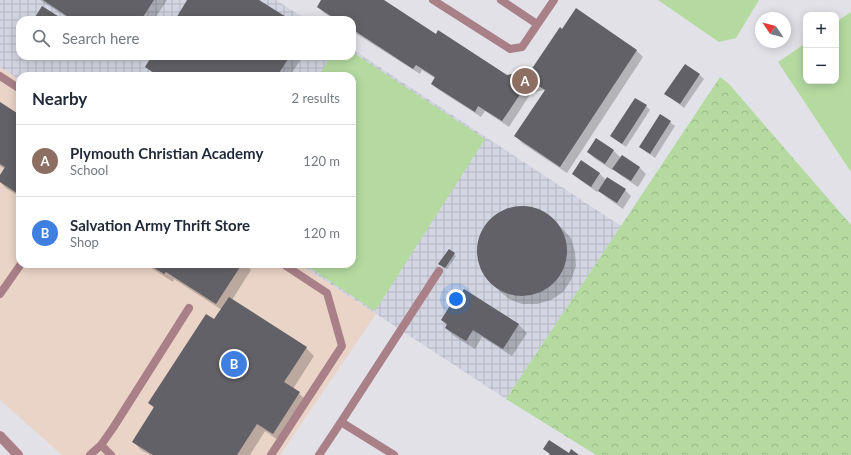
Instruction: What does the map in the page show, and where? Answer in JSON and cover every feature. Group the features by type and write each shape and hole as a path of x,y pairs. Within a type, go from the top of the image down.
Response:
{"street":[{"path":"0,436 18,455"}],"lane":[{"path":"434,0 510,49 522,46 554,0"},
{"path":"501,0 537,24"},
{"path":"0,76 16,86"},
{"path":"0,294 18,268"},
{"path":"271,455 342,346 327,293 289,268"},
{"path":"319,455 439,271"},
{"path":"90,455 101,445 189,308"},
{"path":"341,422 394,455"},
{"path":"101,445 111,455"}],"shaded area":[{"path":"0,0 276,0 301,16 16,16 16,60 356,60 356,52 621,226 506,399 306,268 356,268 356,72 16,72 16,77 0,67"},
{"path":"0,67 16,77 16,268 306,268 376,314 280,455 62,455 0,400"}],"green space":[{"path":"658,0 759,0 736,38 719,42"},
{"path":"851,12 851,172 778,62 803,45 803,84 839,84 839,20"},
{"path":"356,55 485,139 375,311 310,268 356,268 356,72 321,72 328,60 356,60"},
{"path":"720,77 729,84 851,225 851,455 596,455 506,399"}],"building":[{"path":"43,0 154,0 144,16 67,16"},
{"path":"187,0 259,0 285,16 177,16"},
{"path":"321,0 384,0 436,34 438,30 507,75 531,70 560,27 562,29 576,8 637,50 560,167 514,136 545,90 537,85 525,87 502,121 478,106 475,112 431,84 435,77 416,65 413,69 356,32 356,16 331,16 317,7"},
{"path":"42,6 58,16 36,16"},
{"path":"149,60 287,60 280,72 153,72 145,67"},
{"path":"685,64 700,74 680,104 664,94"},
{"path":"635,98 647,105 622,144 610,136"},
{"path":"0,102 16,112 16,192 0,182 0,175 5,167 0,164"},
{"path":"660,114 671,121 650,154 639,147"},
{"path":"596,138 614,150 605,164 587,152"},
{"path":"622,155 640,167 631,181 612,169"},
{"path":"581,160 600,173 591,187 572,174"},
{"path":"607,177 626,189 617,203 598,191"},
{"path":"513,206 531,206 547,213 560,226 567,242 567,260 560,276 547,289 531,296 513,296 497,289 484,276 477,260 477,242 484,226 497,213"},
{"path":"449,249 455,253 445,268 438,264"},
{"path":"154,268 239,268 216,304 166,272 164,274"},
{"path":"464,289 519,324 503,349 473,330 466,341 445,328 447,324 441,320 451,304 453,305"},
{"path":"229,297 307,347 284,382 300,392 273,434 257,424 237,455 153,455 132,442 154,407 148,403 206,314 214,319"},
{"path":"549,440 569,453 571,449 579,455 549,455 550,454 543,449"}],"place":[{"name":"Plymouth Christian Academy","path":"525,81"},
{"name":"Salvation Army Thrift Store","path":"234,364"}]}
